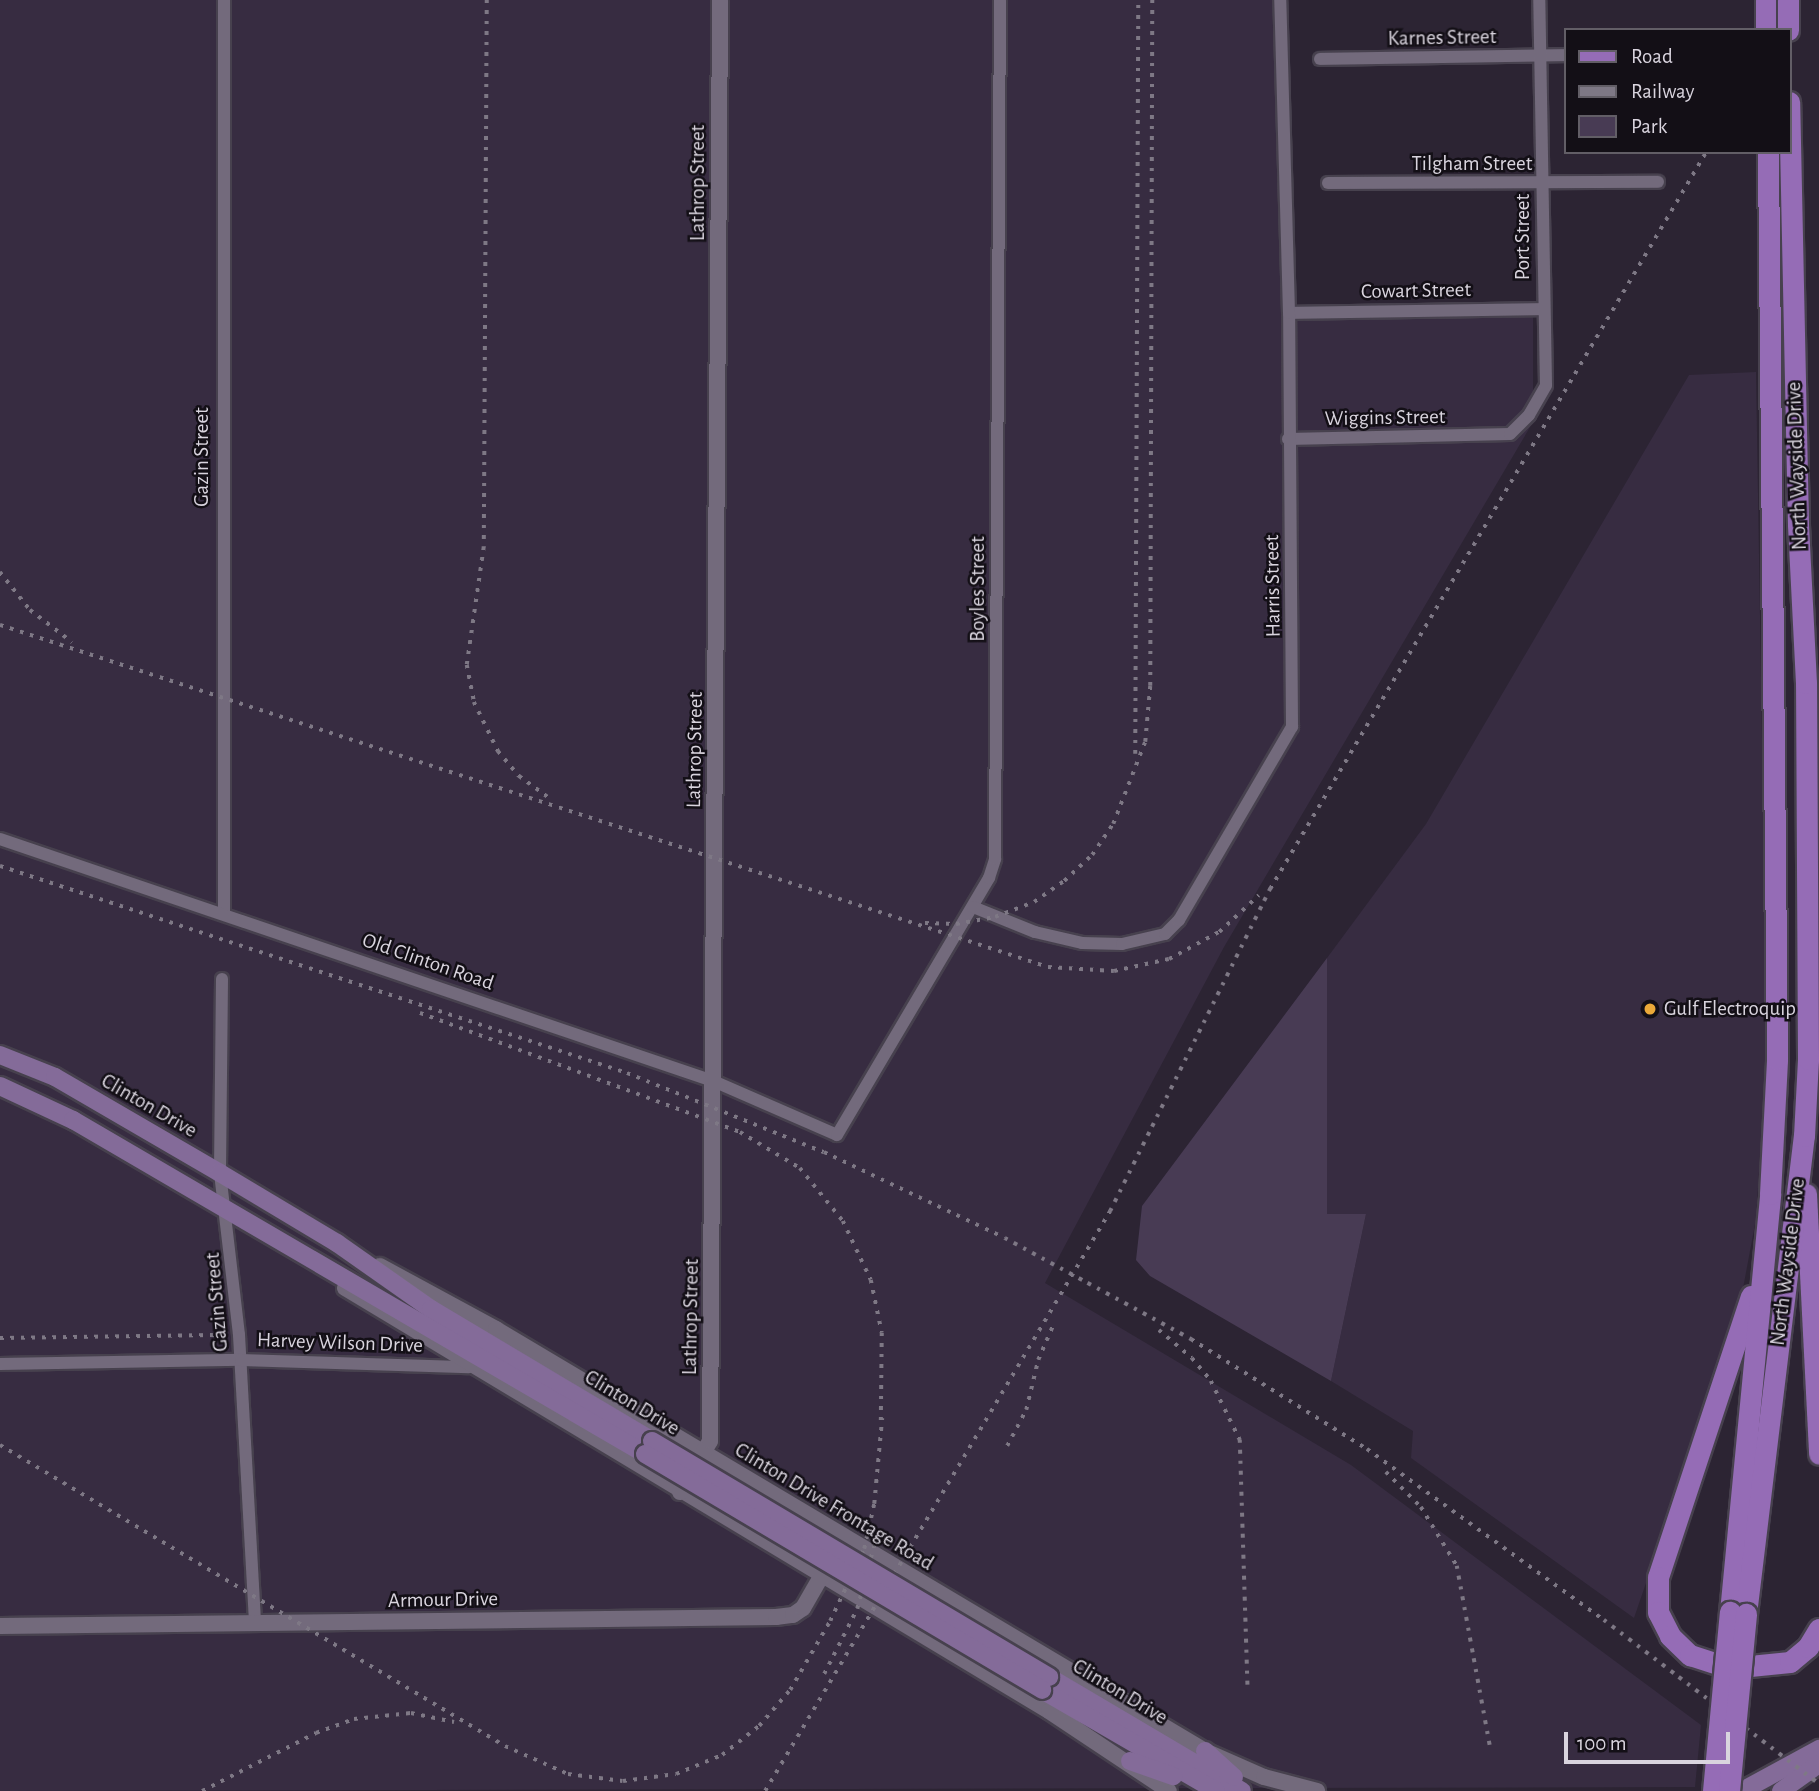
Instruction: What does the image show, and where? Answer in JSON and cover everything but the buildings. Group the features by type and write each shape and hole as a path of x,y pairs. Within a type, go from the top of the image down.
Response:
{"main road":[{"path":"1766,0 1766,28"},
{"path":"1788,0 1788,28"},
{"name":"North Wayside Drive","path":"1729,1791 1738,1613 1766,1236 1778,1003 1768,154"},
{"name":"North Wayside Drive","path":"1713,1791 1804,1136 1810,911 1790,154"},
{"name":"Clinton Drive","path":"0,1055 55,1077 337,1243 431,1309 648,1447 1045,1683 1214,1791"},
{"name":"Clinton Drive","path":"0,1086 74,1119 305,1257 648,1447"},
{"path":"1804,1136 1819,1454"},
{"path":"1766,1236 1751,1296 1661,1567 1656,1600 1663,1625 1679,1646 1703,1661 1730,1668 1790,1662 1808,1647 1819,1629"},
{"name":"Clinton Drive","path":"1045,1683 1242,1791"},
{"path":"1752,1789 1819,1749"},
{"path":"1205,1751 1250,1791"},
{"path":"1130,1761 1214,1791"},
{"path":"1781,1791 1819,1764"}],"street":[{"name":"Gazin Street","path":"223,0 224,913"},
{"name":"Lathrop Street","path":"680,1492 710,1441 720,0"},
{"name":"Boyles Street","path":"837,1135 973,907 989,878 996,849 1000,0"},
{"name":"Harris Street","path":"973,907 1035,932 1082,943 1143,941 1165,934 1179,920 1292,727 1289,313 1280,0"},
{"name":"Port Street","path":"1483,435 1510,434 1529,415 1546,385 1539,0"},
{"name":"Karnes Street","path":"1320,59 1563,55"},
{"name":"Tilgham Street","path":"1328,183 1658,182"},
{"name":"Cowart Street","path":"1289,313 1543,309"},
{"name":"Wiggins Street","path":"1288,439 1483,435"},
{"name":"Old Clinton Road","path":"0,839 713,1081 837,1135"},
{"name":"Gazin Street","path":"222,979 220,1173 227,1212 241,1360 255,1623"},
{"name":"Clinton Drive Frontage Road","path":"337,1243 496,1329 1205,1751 1265,1777 1317,1791"},
{"path":"305,1257 325,1275 469,1367 1130,1761 1169,1791"},
{"name":"Harvey Wilson Drive","path":"0,1364 241,1360 469,1367"},
{"name":"Armour Drive","path":"0,1626 776,1617 803,1608 844,1537"}],"shaded area":[{"path":"0,0 1272,0 1283,319 1533,316 1533,422 1224,947 1045,1283 1351,1465 1701,1725 1695,1787 0,1791"},
{"path":"1756,372 1767,1045 1756,1219 1738,1315 1634,1618 1411,1458 1413,1431 1331,1381 1366,1214 1327,1215 1327,958 1426,824 1689,375"}],"green space":[{"path":"1327,958 1327,1214 1366,1214 1331,1381 1150,1276 1136,1260 1142,1206"}],"railway":[{"path":"487,0 484,547 467,665 474,702 498,751 519,776 552,800"},
{"path":"1135,754 1138,0"},
{"path":"925,923 956,924 995,917 1034,902 1064,881 1092,855 1113,824 1145,742 1150,686 1152,0"},
{"path":"1779,28 1795,0"},
{"path":"765,1791 1110,1211 1270,889 1705,154"},
{"path":"0,572 30,610 72,642"},
{"path":"0,625 1048,967 1114,971 1169,959 1219,932 1259,895"},
{"path":"0,866 627,1073 824,1152 1005,1238 1191,1339 1367,1449 1604,1620 1819,1784"},
{"path":"420,1013 740,1132 800,1168 843,1221 871,1280 882,1333 881,1426"},
{"path":"1007,1446 1026,1410 1038,1360 1054,1323"},
{"path":"1159,1330 1192,1358 1211,1381 1240,1440 1248,1689"},
{"path":"0,1338 215,1335"},
{"path":"0,1445 505,1746 568,1774 623,1781 676,1774 722,1755 759,1726 790,1690 830,1621 864,1549 874,1504 882,1418"},
{"path":"1386,1472 1421,1507 1457,1566 1491,1752"},
{"path":"824,1674 857,1609 876,1538"},
{"path":"202,1791 316,1733 354,1719 411,1713 454,1722"}],"place":[{"name":"Gulf Electroquip","path":"1650,1009"}]}
